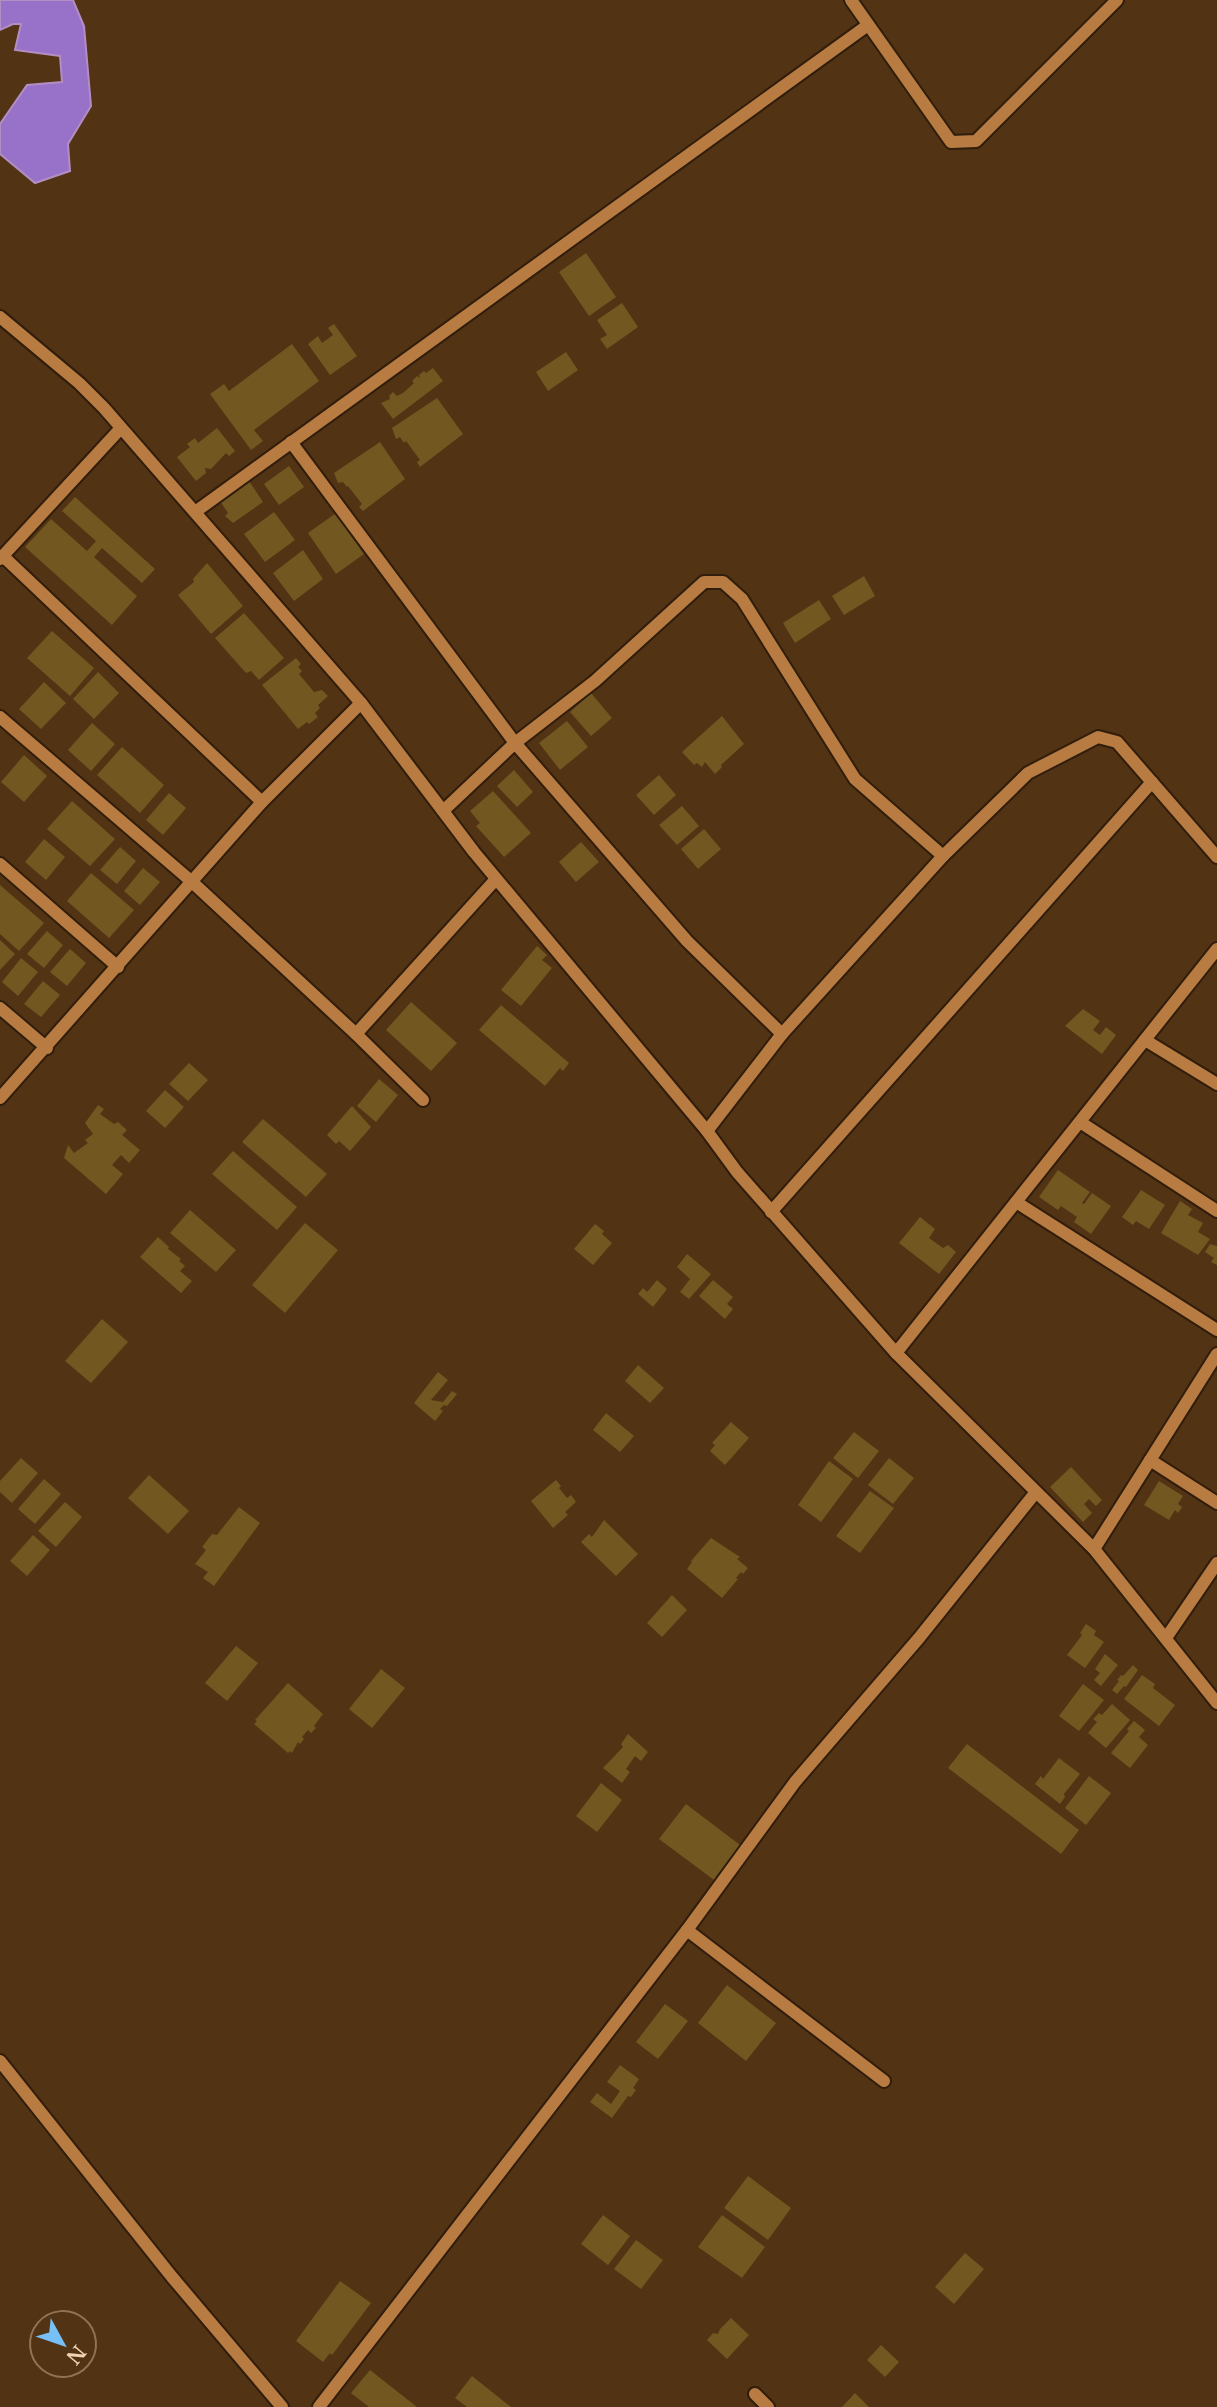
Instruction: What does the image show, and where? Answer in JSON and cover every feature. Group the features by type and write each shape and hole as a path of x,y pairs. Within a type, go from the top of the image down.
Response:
{"street":[{"path":"851,0 951,142 976,141 1116,0"},
{"path":"195,512 868,24"},
{"path":"0,317 79,383 195,512 361,703 496,879 707,1131 771,1212 896,1353 1094,1549 1217,1703"},
{"path":"121,428 2,558 262,802"},
{"path":"291,442 515,743 687,941 782,1034"},
{"path":"443,811 515,743 595,681 704,582 723,582 742,600 855,779 943,856"},
{"path":"0,1098 262,802 361,703"},
{"path":"0,717 191,881 423,1100"},
{"path":"707,1131 782,1034 943,856 1028,773 1098,737 1117,742 1217,857"},
{"path":"771,1212 1152,782"},
{"path":"0,864 118,967"},
{"path":"356,1034 496,879"},
{"path":"896,1353 1217,949"},
{"path":"0,1008 47,1048"},
{"path":"1145,1040 1217,1084"},
{"path":"1080,1122 1217,1211"},
{"path":"1016,1202 1217,1330"},
{"path":"1094,1549 1217,1354"},
{"path":"1150,1460 1217,1503"},
{"path":"319,2407 687,1930 795,1782 919,1638 1036,1492"},
{"path":"1166,1638 1217,1563"},
{"path":"687,1930 884,2081"},
{"path":"0,2061 172,2277 282,2407"},
{"path":"755,2394 768,2407"}],"shaded area":[{"path":"0,0 73,0 84,26 91,106 68,144 70,171 35,183 0,154 0,124 27,85 62,82 60,56 15,50 21,24 13,24 0,30"}],"building":[{"path":"586,253 616,297 589,316 559,272"},
{"path":"622,303 638,327 607,349 600,339 607,335 597,320"},
{"path":"334,324 357,356 330,375 308,344 318,336 322,343 333,335 328,328"},
{"path":"292,344 319,381 254,430 263,441 251,450 210,394 224,384 229,391"},
{"path":"566,352 578,370 548,391 536,372"},
{"path":"433,368 443,381 393,419 381,403 390,399 389,396 393,392 397,396 403,393 414,383 412,381 417,376 420,378 419,375 424,371 426,373"},
{"path":"437,398 463,434 420,467 417,462 420,460 406,441 404,443 400,437 396,439 392,428"},
{"path":"217,428 235,451 229,456 226,453 211,469 205,468 206,473 196,481 177,457 190,447 187,444 195,438 198,443"},
{"path":"380,442 405,479 363,511 359,507 362,504 348,486 343,482 338,483 334,473"},
{"path":"289,466 304,487 279,505 264,484"},
{"path":"249,481 263,502 233,523 225,516 228,513 220,501"},
{"path":"75,497 155,569 142,583 102,548 94,557 137,596 112,625 25,547 51,519 87,551 96,541 62,511"},
{"path":"274,512 295,540 265,562 244,534"},
{"path":"336,513 364,554 336,574 308,533"},
{"path":"303,550 323,579 294,601 273,573"},
{"path":"207,563 243,606 211,634 178,595 194,582 193,579"},
{"path":"864,576 875,596 844,615 832,596"},
{"path":"819,600 831,619 795,643 783,623"},
{"path":"244,613 284,658 259,680 251,671 246,673 215,638"},
{"path":"52,631 94,668 70,696 27,658"},
{"path":"296,658 301,664 298,667 302,671 299,674 314,692 322,690 328,696 318,705 320,708 315,713 318,717 298,729 262,685"},
{"path":"98,672 119,693 94,719 73,699"},
{"path":"44,682 66,703 41,729 19,709"},
{"path":"591,693 612,718 591,736 570,712"},
{"path":"722,716 744,744 715,774 705,762 702,767 697,763 694,765 682,752"},
{"path":"567,721 588,747 560,770 539,743"},
{"path":"92,723 115,744 91,771 68,750"},
{"path":"122,747 164,785 140,813 97,775"},
{"path":"24,755 47,776 24,802 1,782"},
{"path":"514,770 533,792 517,807 497,786"},
{"path":"659,775 676,795 654,815 636,795"},
{"path":"493,791 531,833 504,857 476,826 480,823 470,811"},
{"path":"169,793 186,808 163,835 146,820"},
{"path":"72,801 115,839 90,866 47,829"},
{"path":"682,806 699,826 677,845 659,825"},
{"path":"704,829 721,849 698,869 681,849"},
{"path":"44,839 65,857 46,880 25,862"},
{"path":"581,842 599,862 576,882 559,862"},
{"path":"120,847 136,861 117,884 100,870"},
{"path":"143,868 160,882 140,905 124,891"},
{"path":"91,873 134,910 109,938 67,901"},
{"path":"0,885 44,923 19,951 0,934"},
{"path":"47,931 63,945 44,968 27,954"},
{"path":"0,940 15,954 0,970"},
{"path":"537,946 547,955 542,960 552,968 521,1006 501,990"},
{"path":"70,949 86,963 67,986 50,972"},
{"path":"21,958 38,972 18,996 2,982"},
{"path":"43,981 60,995 41,1017 24,1004"},
{"path":"411,1002 457,1043 431,1071 386,1030"},
{"path":"501,1005 569,1063 563,1071 560,1068 545,1086 479,1030"},
{"path":"1083,1009 1100,1021 1093,1030 1100,1035 1106,1027 1116,1035 1102,1054 1065,1026"},
{"path":"189,1063 208,1080 188,1101 169,1084"},
{"path":"379,1079 398,1095 376,1122 357,1106"},
{"path":"165,1090 184,1107 165,1128 146,1111"},
{"path":"98,1105 104,1109 100,1114 114,1124 118,1122 127,1130 122,1135 140,1150 129,1163 121,1155 112,1165 123,1174 106,1194 64,1158 68,1145 74,1153 88,1143 85,1140 93,1134 85,1123"},
{"path":"352,1106 371,1127 350,1151 339,1141 336,1144 327,1135"},
{"path":"263,1119 327,1174 306,1197 242,1142"},
{"path":"233,1151 297,1207 277,1230 212,1174"},
{"path":"1058,1170 1090,1192 1082,1203 1084,1204 1092,1193 1111,1206 1091,1234 1074,1222 1077,1217 1061,1206 1058,1210 1039,1197"},
{"path":"1141,1190 1165,1205 1149,1229 1136,1221 1133,1225 1122,1217"},
{"path":"1180,1201 1192,1209 1188,1215 1203,1223 1198,1232 1210,1239 1198,1255 1161,1233"},
{"path":"190,1210 236,1250 216,1272 170,1233"},
{"path":"920,1217 935,1229 929,1238 943,1248 948,1245 956,1252 939,1274 899,1243"},
{"path":"305,1223 338,1250 285,1313 252,1285"},
{"path":"595,1224 612,1243 593,1265 574,1249"},
{"path":"158,1237 181,1259 179,1261 185,1266 180,1271 192,1281 181,1293 140,1257"},
{"path":"1210,1244 1217,1246 1217,1265 1211,1262 1214,1258 1205,1252"},
{"path":"687,1254 711,1274 689,1299 680,1292 690,1279 677,1267"},
{"path":"657,1280 667,1289 653,1307 638,1294 643,1288 647,1292"},
{"path":"713,1280 733,1297 727,1304 733,1309 725,1319 699,1296"},
{"path":"102,1319 128,1342 91,1383 65,1361"},
{"path":"638,1365 664,1388 650,1403 625,1381"},
{"path":"438,1372 448,1380 431,1400 443,1402 452,1391 457,1394 447,1406 444,1405 440,1409 443,1411 435,1421 414,1403"},
{"path":"606,1413 634,1436 620,1452 593,1430"},
{"path":"731,1422 749,1438 725,1465 710,1451 715,1445 712,1443"},
{"path":"854,1432 879,1451 858,1478 833,1458"},
{"path":"21,1458 38,1473 12,1503 0,1492 0,1481"},
{"path":"889,1458 914,1478 893,1504 868,1485"},
{"path":"829,1461 853,1479 821,1522 798,1505"},
{"path":"1071,1467 1102,1500 1096,1506 1089,1499 1084,1504 1092,1513 1083,1522 1050,1487"},
{"path":"149,1475 189,1511 168,1534 128,1498"},
{"path":"44,1479 61,1494 35,1524 18,1509"},
{"path":"556,1480 567,1498 571,1495 576,1502 565,1512 568,1515 553,1528 531,1501"},
{"path":"1159,1481 1183,1496 1178,1504 1182,1507 1178,1513 1175,1510 1169,1520 1144,1505"},
{"path":"870,1491 894,1508 860,1553 836,1536"},
{"path":"65,1502 82,1517 56,1547 38,1531"},
{"path":"239,1507 260,1523 214,1586 203,1578 208,1572 195,1564 206,1550 202,1547 212,1534 217,1535"},
{"path":"604,1520 638,1554 616,1576 581,1542 589,1534 592,1537"},
{"path":"33,1535 50,1550 27,1576 10,1561"},
{"path":"711,1538 740,1557 737,1559 748,1568 743,1574 741,1572 722,1598 687,1569"},
{"path":"672,1595 687,1610 662,1637 647,1623"},
{"path":"1086,1624 1096,1631 1094,1635 1104,1642 1085,1668 1067,1655 1082,1635 1080,1633"},
{"path":"236,1646 258,1663 227,1701 205,1683"},
{"path":"1105,1654 1118,1665 1101,1686 1094,1680 1100,1673 1095,1669"},
{"path":"1133,1665 1138,1670 1126,1687 1117,1694 1112,1690 1119,1681 1117,1680"},
{"path":"381,1669 405,1688 372,1728 349,1709"},
{"path":"1142,1675 1155,1684 1153,1688 1175,1705 1159,1726 1124,1699"},
{"path":"288,1683 323,1714 314,1726 316,1728 311,1733 308,1730 292,1753 288,1753 254,1724"},
{"path":"1083,1684 1104,1700 1079,1731 1059,1716"},
{"path":"1112,1704 1130,1720 1106,1748 1088,1733 1097,1722 1093,1719 1099,1713 1102,1715"},
{"path":"1134,1721 1145,1730 1139,1737 1148,1745 1130,1768 1111,1753"},
{"path":"628,1734 648,1752 641,1761 635,1756 626,1769 630,1772 622,1783 603,1768 623,1747 621,1744"},
{"path":"967,1744 1079,1830 1061,1854 948,1768"},
{"path":"1059,1758 1080,1774 1064,1794 1060,1804 1035,1784 1041,1776 1043,1779"},
{"path":"1089,1776 1111,1793 1086,1825 1065,1808"},
{"path":"601,1783 622,1800 597,1832 576,1816"},
{"path":"686,1804 740,1845 714,1880 659,1839"},
{"path":"727,1985 776,2023 746,2061 698,2023"},
{"path":"665,2004 688,2021 658,2059 636,2042"},
{"path":"620,2065 639,2079 633,2088 636,2090 631,2097 628,2096 612,2118 590,2102 597,2093 611,2104 620,2091 607,2082"},
{"path":"748,2176 791,2208 768,2240 724,2208"},
{"path":"603,2215 630,2236 608,2265 581,2244"},
{"path":"722,2215 765,2247 742,2278 698,2247"},
{"path":"636,2240 663,2260 641,2289 614,2269"},
{"path":"965,2253 984,2269 954,2304 935,2287"},
{"path":"340,2281 371,2303 332,2355 330,2353 323,2362 296,2341"},
{"path":"731,2318 749,2335 727,2359 707,2340 713,2333 718,2334"},
{"path":"881,2345 899,2362 885,2377 867,2360"},
{"path":"370,2370 417,2407 369,2407 351,2393"},
{"path":"472,2376 511,2407 467,2407 455,2398"},
{"path":"855,2393 869,2407 842,2407"}]}
